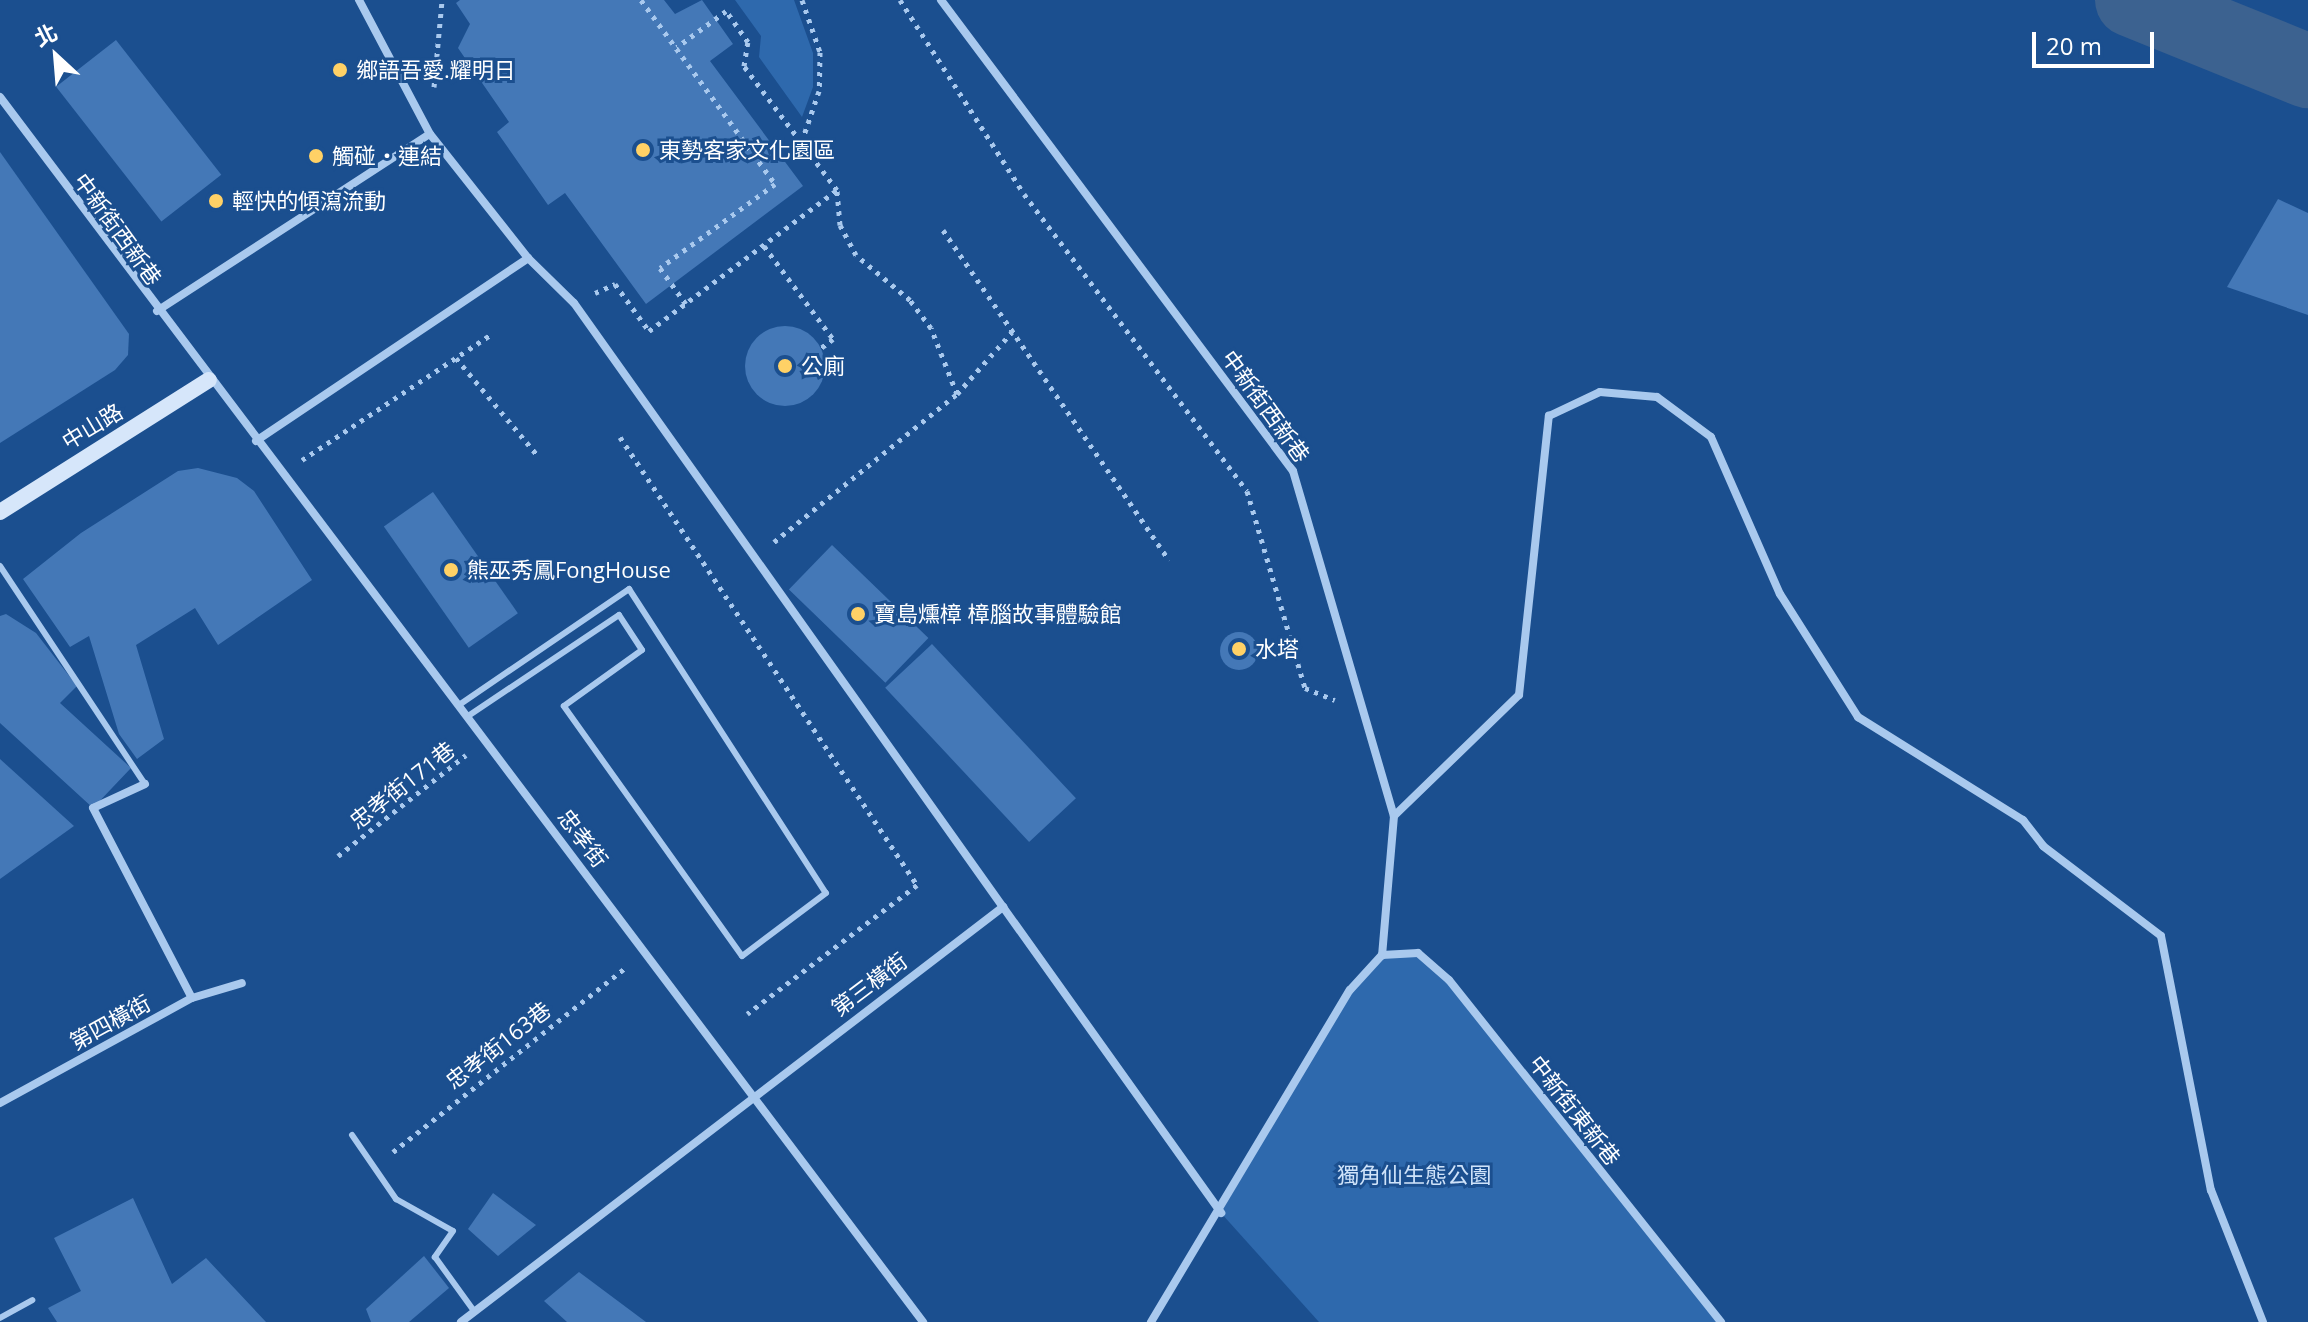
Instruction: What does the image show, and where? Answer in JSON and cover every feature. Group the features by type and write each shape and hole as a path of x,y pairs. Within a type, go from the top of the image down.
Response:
{"street":[{"path":"359,0 430,134 528,258 574,303 1221,1213"},
{"name":"中新街西新巷","path":"941,0 1293,471 1394,816 1382,955"},
{"name":"中新街西新巷","path":"0,97 209,380"},
{"path":"157,311 430,134"},
{"path":"256,441 528,258"},
{"name":"忠孝街","path":"209,380 468,716 923,1322"},
{"name":"中山路","path":"0,512 209,380"},
{"path":"1394,816 1519,695 1549,416 1600,392 1657,397 1711,437 1780,594 1858,717 2023,820 2043,846 2161,936 2211,1190 2263,1322"},
{"path":"145,784 93,808 192,998"},
{"name":"第三橫街","path":"461,1322 753,1093 1003,907"},
{"name":"中新街東新巷","path":"1382,955 1418,953 1449,980 1721,1322"},
{"path":"1151,1322 1221,1213 1350,990 1382,955"},
{"name":"第四橫街","path":"0,1103 192,998 242,983"}],"lane":[{"path":"0,566 145,784"},
{"path":"459,705 629,589 826,893 742,956 564,706 642,650 619,615 468,716"},
{"path":"352,1135 396,1199 453,1231 435,1257 474,1311"},
{"path":"0,1318 32,1300"}],"path":[{"path":"430,134 442,0"},
{"path":"641,0 775,184 660,268 686,304"},
{"path":"801,142 819,91 820,52 802,0"},
{"path":"900,0 1024,194 1247,491 1305,688"},
{"path":"677,47 726,11 748,42 744,66 837,190 840,225 856,255 910,300 931,328 957,394"},
{"path":"574,303 615,284 649,331 837,190"},
{"path":"943,230 1169,560"},
{"path":"764,246 833,339 821,348"},
{"path":"755,558 957,394 1012,332"},
{"path":"281,474 492,334"},
{"path":"456,358 537,455"},
{"path":"620,437 917,885 747,1014"},
{"name":"忠孝街171巷","path":"338,856 485,740"},
{"name":"忠孝街163巷","path":"374,1167 646,951"}],"green space":[{"path":"735,0 794,0 813,53 813,87 802,117 759,57 761,36"},
{"name":"獨角仙生態公園","path":"1418,953 1455,987 1721,1322 1319,1322 1221,1213 1350,990 1382,955"}],"building":[{"name":"東勢客家文化園區","path":"460,0 664,0 675,14 702,0 733,44 710,61 803,186 646,304 565,193 548,205 497,132 509,122 458,48 470,24 456,3"},
{"path":"116,40 221,175 161,222 56,87"},
{"path":"0,152 129,334 128,355 115,370 0,443"},
{"path":"2278,199 2308,213 2308,315 2227,287"},
{"name":"公廁","path":"785,326 800,329 813,338 822,351 825,366 822,381 813,394 800,403 785,406 770,403 757,394 748,381 745,366 748,351 757,338 770,329"},
{"path":"198,468 237,478 254,491 312,580 218,645 195,608 136,645 164,739 137,759 119,734 89,636 70,647 23,579 81,533 178,471"},
{"name":"熊巫秀鳳FongHouse","path":"433,492 518,613 469,648 384,526"},
{"name":"寶島燻樟 樟腦故事體驗館","path":"832,545 928,638 885,683 789,590"},
{"path":"6,614 36,633 77,686 60,703 131,768 93,808 0,723 0,616"},
{"name":"水塔","path":"1239,632 1252,638 1258,651 1252,664 1239,670 1226,664 1220,651 1226,638"},
{"path":"932,644 1076,798 1029,842 885,688"},
{"path":"0,759 74,826 0,879"},
{"path":"493,1193 536,1225 498,1256 468,1229"},
{"path":"133,1198 172,1284 206,1258 266,1322 57,1322 48,1308 81,1291 54,1238"},
{"path":"424,1256 449,1288 409,1322 371,1322 366,1309"},
{"path":"579,1272 646,1322 567,1322 544,1301"}],"waterway":[{"path":"2132,0 2308,71"}],"place":[{"name":"鄉語吾愛.耀明日","path":"340,70"},
{"name":"東勢客家文化園區","path":"643,150"},
{"name":"觸碰‧連結","path":"316,156"},
{"name":"輕快的傾瀉流動","path":"216,201"},
{"name":"公廁","path":"785,366"},
{"name":"熊巫秀鳳FongHouse","path":"451,570"},
{"name":"寶島燻樟 樟腦故事體驗館","path":"858,614"},
{"name":"水塔","path":"1239,649"}]}
